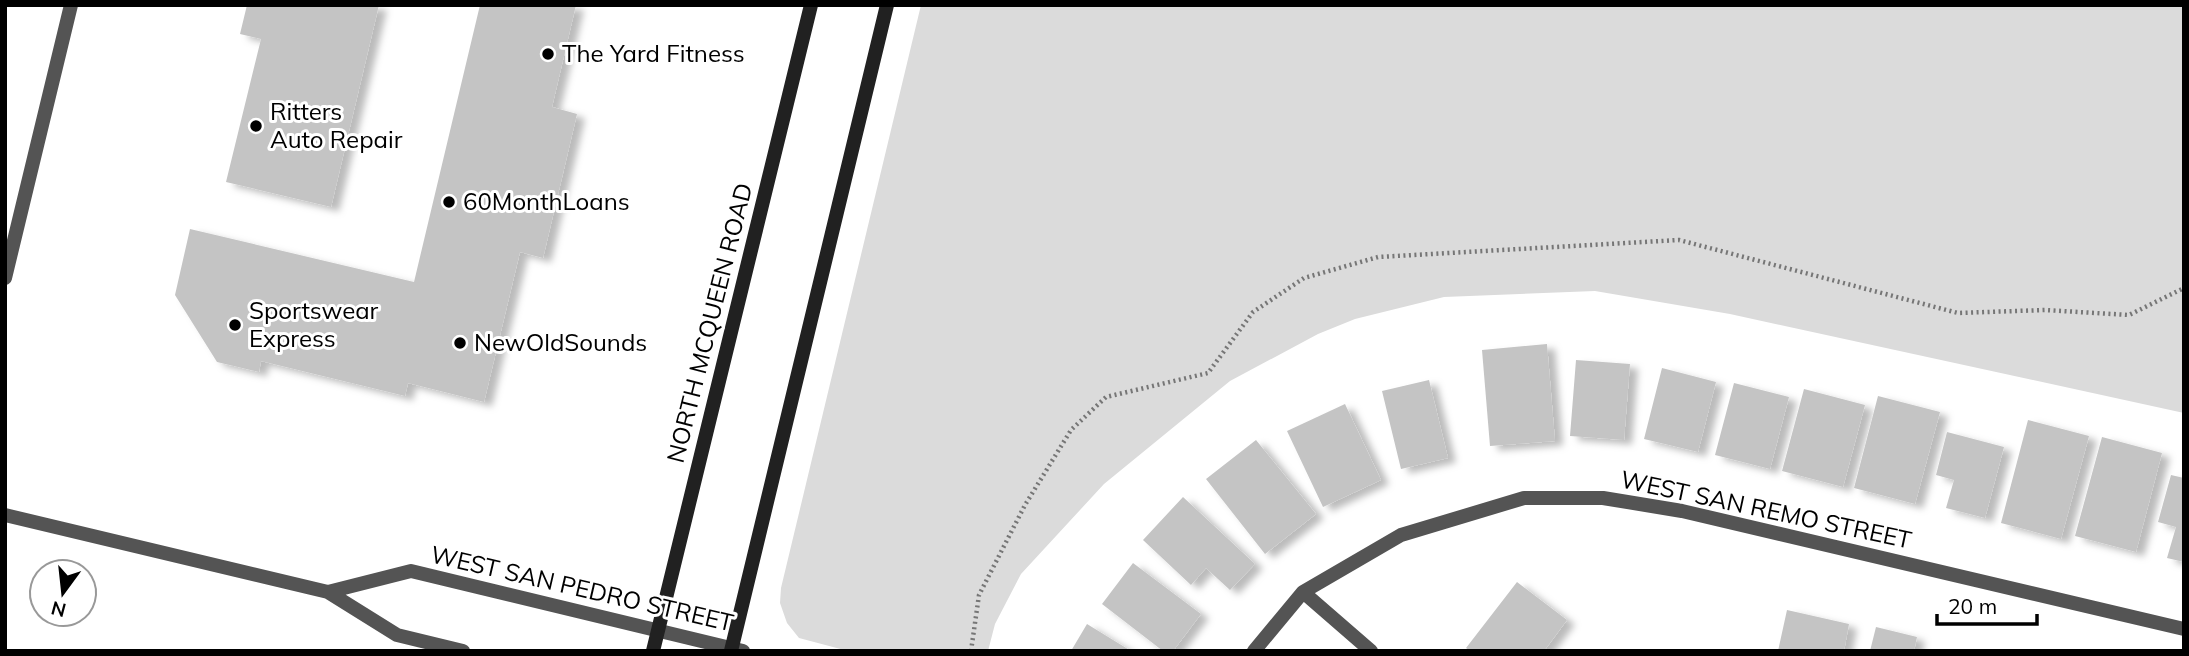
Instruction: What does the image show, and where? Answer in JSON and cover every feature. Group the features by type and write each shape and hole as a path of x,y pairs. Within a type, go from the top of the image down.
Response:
{"main road":[{"name":"NORTH MCQUEEN ROAD","path":"653,651 811,5"},
{"path":"735,650 887,5"}],"street":[{"path":"5,278 71,5"},
{"name":"WEST SAN REMO STREET","path":"1255,651 1303,592 1401,535 1524,498 1602,498 1682,511 2184,629"},
{"name":"WEST SAN PEDRO STREET","path":"5,515 328,592 397,635 463,651"},
{"name":"WEST SAN PEDRO STREET","path":"328,592 411,571 659,629 735,650"},
{"path":"1303,592 1371,651"}],"path":[{"path":"971,651 979,595 1025,505 1071,430 1106,397 1208,373 1253,312 1304,278 1378,257 1679,240 1958,313 2045,310 2129,315 2184,288"}],"shaded area":[{"path":"921,5 2184,5 2184,413 1730,314 1595,291 1444,297 1355,319 1318,334 1230,381 1104,484 1021,574 995,624 988,651 848,651 799,638 787,623 780,603 781,588"}],"building":[{"path":"247,5 379,5 331,207 226,182 261,39 240,34"},
{"path":"480,5 576,5 552,107 577,114 543,258 520,252 484,402 408,383 405,396 261,361 259,372 217,362 175,295 190,229 414,282"},
{"path":"1547,344 1555,441 1490,446 1482,350"},
{"path":"1576,360 1630,364 1624,440 1570,436"},
{"path":"1662,368 1716,382 1698,452 1644,439"},
{"path":"1429,380 1448,458 1401,469 1382,391"},
{"path":"1734,383 1789,397 1770,469 1715,455"},
{"path":"1804,389 1865,405 1843,487 1782,471"},
{"path":"1878,396 1940,412 1915,504 1854,488"},
{"path":"1345,404 1381,480 1323,507 1287,431"},
{"path":"2028,420 2089,436 2061,539 2001,523"},
{"path":"1947,432 2004,447 1985,518 1946,508 1954,480 1936,475"},
{"path":"2102,437 2162,453 2136,552 2075,536"},
{"path":"1256,440 1316,514 1265,554 1206,479"},
{"path":"2171,475 2184,478 2184,562 2167,558 2176,527 2158,522"},
{"path":"1183,497 1255,564 1230,590 1206,568 1191,585 1143,540"},
{"path":"1133,563 1201,614 1173,651 1163,651 1102,604"},
{"path":"1517,582 1567,620 1544,651 1470,651 1466,648"},
{"path":"1787,610 1849,624 1844,651 1778,651"},
{"path":"1087,624 1131,651 1071,651"},
{"path":"1876,627 1917,637 1914,651 1870,651"}],"place":[{"name":"The Yard Fitness","path":"548,54"},
{"name":"Ritters Auto Repair","path":"256,126"},
{"name":"60MonthLoans","path":"449,202"},
{"name":"Sportswear Express","path":"235,325"},
{"name":"NewOldSounds","path":"460,343"}]}
